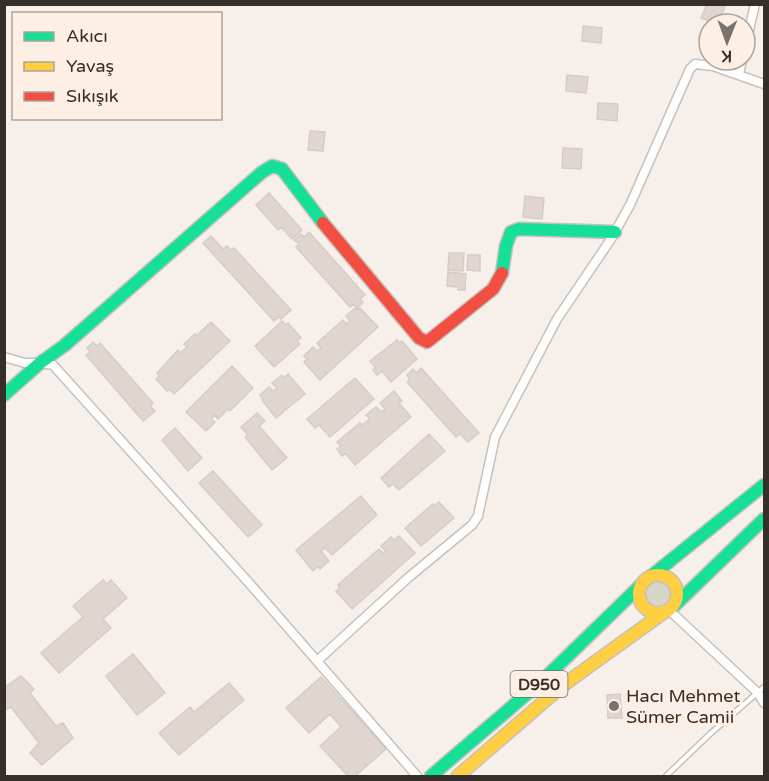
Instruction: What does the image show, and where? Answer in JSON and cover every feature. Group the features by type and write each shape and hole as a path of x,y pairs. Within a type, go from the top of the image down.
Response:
{"main road":[{"path":"4,395 40,363 65,345 261,172 272,166 282,170 399,315 419,338 427,342 493,289 502,272 506,246 511,232 519,229 615,232"},
{"name":"D950","path":"432,777 543,680 646,581 765,485"},
{"name":"D950","path":"458,777 562,686 669,610 765,519"},
{"path":"663,575 674,582 678,594 669,610 651,612 642,604 639,598 646,581 663,575"}],"street":[{"path":"317,661 409,577 472,525 478,516 495,437 556,319 615,232 630,205 690,69 695,64 704,64 765,84"},
{"path":"4,357 25,363 53,365 317,661 417,777"},
{"path":"669,610 761,690 765,703"}],"lane":[{"path":"666,777 711,733 761,690"}],"shaded area":[{"path":"658,582 667,585 670,594 667,603 658,606 649,603 646,594 649,585"}],"building":[{"path":"707,4 726,4 723,12 704,12"},
{"path":"583,26 602,28 601,43 582,41"},
{"path":"567,75 588,77 586,93 566,91"},
{"path":"598,103 618,104 617,121 597,119"},
{"path":"310,131 325,132 323,151 308,150"},
{"path":"563,148 582,149 581,169 562,168"},
{"path":"269,193 302,230 292,239 281,227 278,230 256,205"},
{"path":"525,196 544,198 542,219 523,217"},
{"path":"309,232 365,295 360,299 363,302 357,308 354,304 350,307 296,247 299,244 294,240 301,234 304,237"},
{"path":"211,236 223,249 227,246 231,250 234,248 291,310 281,319 279,317 274,321 203,243"},
{"path":"449,253 464,253 463,271 448,270"},
{"path":"468,255 480,255 480,271 467,270"},
{"path":"448,272 466,274 465,290 447,286"},
{"path":"355,308 357,310 360,308 378,327 320,380 304,362 307,359 304,356 313,347 317,351 321,348 317,343 343,320 346,324 350,321 346,316"},
{"path":"282,321 285,325 288,323 301,338 297,341 300,344 274,367 255,346"},
{"path":"211,322 230,341 174,394 169,389 167,391 156,379 159,376 157,373 178,350 180,353 187,347 184,344"},
{"path":"397,340 399,343 402,341 417,359 391,382 382,371 377,375 373,370 376,368 370,361"},
{"path":"93,342 97,346 100,343 153,403 150,406 155,411 143,421 86,355 90,352 87,348"},
{"path":"232,366 253,388 230,411 228,409 218,419 215,415 211,419 215,422 206,431 186,412"},
{"path":"421,368 479,433 468,442 460,434 456,437 407,382 410,379 407,375 413,369 417,373"},
{"path":"288,374 305,394 276,418 260,395 269,387 273,391 277,388 272,383 282,375 284,378"},
{"path":"355,378 374,399 330,437 319,425 315,428 307,419"},
{"path":"394,391 402,401 399,403 411,417 355,465 345,453 342,456 337,449 341,446 337,442 360,423 362,425 370,419 366,415 376,407 381,412 385,409 380,403"},
{"path":"257,413 265,421 259,426 287,458 272,470 245,437 248,435 241,427"},
{"path":"175,428 202,458 188,471 162,440"},
{"path":"429,434 445,451 399,490 393,484 389,487 381,478"},
{"path":"213,471 262,525 248,537 199,483"},
{"path":"361,496 377,515 332,555 325,548 321,551 329,561 320,569 318,566 313,571 296,550"},
{"path":"439,502 454,518 421,546 405,528 433,504 434,506"},
{"path":"399,536 415,553 352,609 336,591 340,588 338,585 379,549 383,553 386,551 381,546 391,537 394,540"},
{"path":"103,580 107,584 111,580 127,598 103,619 111,628 59,673 41,653 83,617 73,606"},
{"path":"133,654 165,693 137,715 106,676"},
{"path":"21,676 34,689 30,693 56,726 63,723 73,738 42,765 30,753 39,743 11,707 4,710 4,688"},
{"path":"321,677 386,749 355,776 348,776 320,746 341,727 330,714 309,733 286,708"},
{"path":"229,683 244,700 179,755 159,733 190,707 194,712"},
{"name":"Hacı Mehmet Sümer Camii","path":"620,694 622,718 608,718 607,695"}],"traffic: fast":[{"path":"4,395 40,363 65,345 261,173 272,166 282,169 323,223"},
{"path":"502,273 506,246 511,232 519,229 615,232"},
{"path":"650,577 764,485"},
{"path":"674,606 764,519"},
{"path":"431,776 543,680 641,585"}],"traffic: slow":[{"path":"658,575 672,580 677,594 672,608 658,613 644,608 639,594 644,580 658,575"},
{"path":"458,776 562,686 663,613"}],"traffic: jam":[{"path":"323,223 419,338 427,342 493,289 502,273"}],"place":[{"name":"Hacı Mehmet Sümer Camii","path":"614,706"}]}
